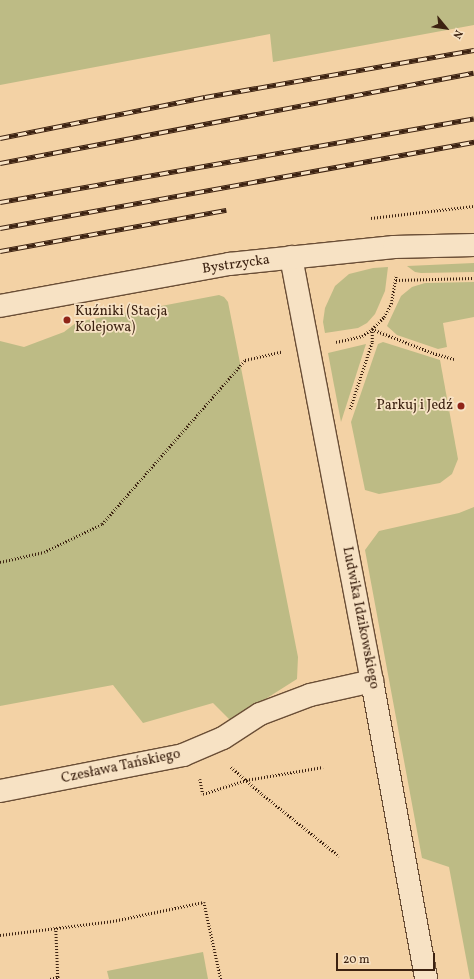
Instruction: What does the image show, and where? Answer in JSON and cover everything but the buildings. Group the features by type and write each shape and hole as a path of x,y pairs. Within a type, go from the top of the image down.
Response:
{"street":[{"name":"Bystrzycka","path":"0,306 230,264 394,247 474,245"},
{"name":"Ludwika Idzikowskiego","path":"291,257 372,681 426,979"},
{"name":"Czesława Tańskiego","path":"0,791 183,755 223,738 260,714 310,695 372,681"}],"path":[{"path":"391,215 474,206"},
{"path":"333,342 362,336 372,329 384,317 391,304 396,280 395,273"},
{"path":"396,280 474,278"},
{"path":"372,329 433,353 454,359"},
{"path":"348,414 372,342 372,329"},
{"path":"0,562 44,552 102,524 245,360 284,352"},
{"path":"200,748 203,794 246,780 323,767"},
{"path":"200,748 246,780 339,856"},
{"path":"0,935 113,921 204,902 221,979"},
{"path":"50,979 58,978 56,928"}],"shaded area":[{"path":"0,0 474,0 474,25 273,62 270,34 0,85"},
{"path":"474,263 474,272 421,273 415,272 407,266"},
{"path":"388,267 385,291 375,314 367,323 358,328 325,333 323,322 325,308 335,286 349,274 373,268"},
{"path":"474,282 474,317 443,323 447,347 438,349 397,335 387,326 401,296 412,287 425,283"},
{"path":"219,295 224,297 228,302 298,657 297,679 231,721 213,703 143,723 113,685 0,706 0,341 24,347 64,332 77,322"},
{"path":"383,342 440,360 458,459 452,474 440,483 379,494 365,490 351,422 378,344"},
{"path":"366,344 341,422 328,353"},
{"path":"474,507 474,979 470,979 449,867 422,858 365,550 379,531 459,513"},
{"path":"203,952 208,979 109,979 107,971"}],"railway":[{"path":"0,138 205,97 474,50"},
{"path":"0,163 474,73"},
{"path":"0,202 474,118"},
{"path":"0,228 474,142"},
{"path":"0,251 226,210"}],"place":[{"name":"Kuźniki (Stacja Kolejowa)","path":"67,320"},
{"name":"Parkuj i Jedź","path":"461,406"}]}
